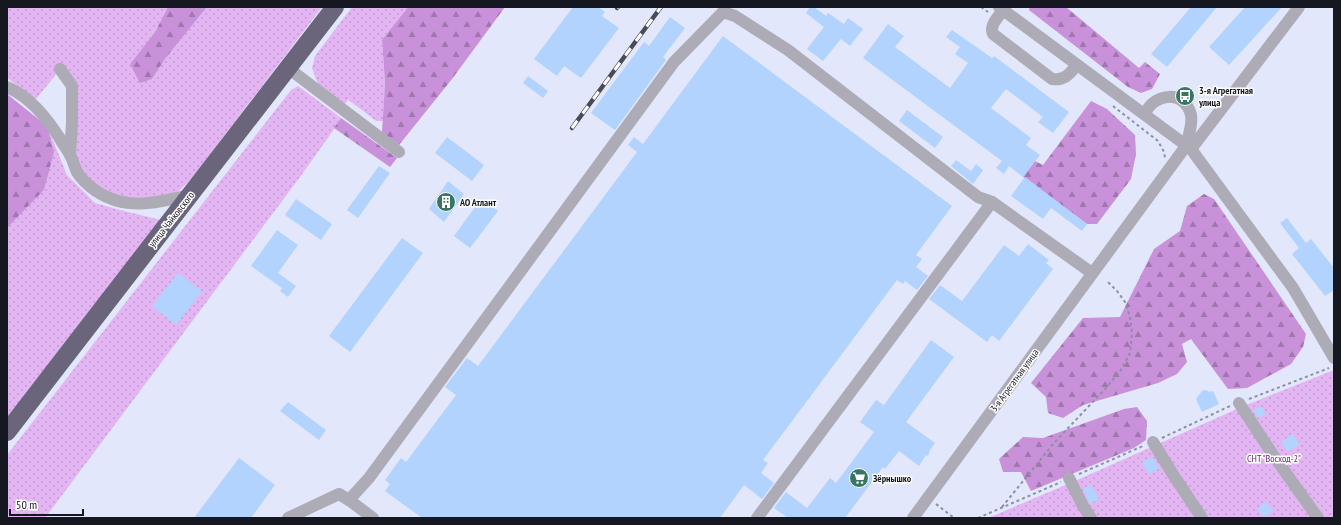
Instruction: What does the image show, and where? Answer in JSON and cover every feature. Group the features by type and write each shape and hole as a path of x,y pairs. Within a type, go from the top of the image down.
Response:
{"highway":[{"name":"улица Чайковского","path":"7,432 335,7"}],"street":[{"name":"3-я Агрегатная улица","path":"913,518 1092,273 1299,7"},
{"path":"1077,65 1065,78 1056,80 1052,79 993,34 992,25 1007,10 1077,65 1145,114 1188,148 1293,288 1334,358"},
{"path":"349,500 369,478 674,62 723,12 735,16 788,50 978,196 992,202 1092,273"},
{"path":"288,68 399,152"},
{"path":"60,69 72,86 70,154"},
{"path":"7,87 16,91 33,103 50,124 70,154 77,173 90,187 106,198 123,202 146,204 167,201 190,195"},
{"path":"1145,114 1147,108 1160,98 1175,98 1182,102 1188,107 1191,115 1192,123 1188,148"},
{"path":"757,518 992,202"},
{"path":"1239,403 1273,455 1318,518"},
{"path":"1153,442 1202,518"},
{"path":"1069,478 1083,506 1091,518"},
{"path":"288,518 339,494 373,518"}],"path":[{"path":"1108,102 1158,141 1164,152 1165,158"},
{"path":"1001,508 1054,443 1121,370 1130,353 1132,333 1130,317 1125,302 1106,280"},
{"path":"928,498 954,518"}],"green space":[{"path":"7,7 168,7 155,32 130,64 152,79 165,59 207,7 322,7 191,179 175,194 165,198 117,197 102,189 87,178 76,160 73,143 76,109 62,67 36,99 7,78"},
{"path":"168,7 207,7 165,59 152,79 140,83 130,64 155,32"},
{"path":"352,7 408,7 382,40 385,83 383,121 376,121 348,100 343,106 321,89 312,68 315,56"},
{"path":"408,7 505,7 452,79 399,145 382,132 385,83 382,40"},
{"path":"1030,7 1066,7 1139,68 1145,62 1160,74 1152,89 1141,93 1128,87 1029,10"},
{"path":"298,86 341,118 332,132 45,518 7,518 7,455 291,90"},
{"path":"7,94 47,126 54,152 44,190 7,228"},
{"path":"1091,101 1107,109 1135,135 1136,154 1131,179 1097,224 1087,224 1023,177 1035,161 1043,165"},
{"path":"341,118 397,158 390,167 334,128"},
{"path":"47,126 67,175 95,203 161,220 7,417 7,228 44,190"},
{"path":"1204,194 1214,199 1306,334 1303,347 1291,364 1247,388 1228,389 1191,339 1182,344 1187,362 1177,374 1158,383 1083,405 1063,418 1048,413 1046,397 1031,383 1083,318 1120,317 1154,249 1180,231 1187,206"},
{"name":"СНТ \"Восход-2\"","path":"1334,370 1334,518 988,518 1246,405"},
{"path":"1137,407 1147,421 1146,440 1134,448 1031,491 1021,472 1003,472 999,459 1023,437 1043,438 1124,409"}],"building":[{"path":"573,7 598,7 605,12 602,16 619,28 581,78 564,66 557,76 534,59"},
{"path":"810,7 814,7 826,16 828,13 844,24 848,18 863,29 850,46 841,39 823,61 807,49 824,27 806,13"},
{"path":"1191,7 1217,7 1167,67 1151,54"},
{"path":"1245,7 1282,7 1229,65 1209,47"},
{"path":"670,17 685,28 663,57 666,60 615,130 591,113 644,42 649,46"},
{"path":"888,24 904,36 895,47 950,88 968,63 955,54 960,47 946,37 952,30 992,58 994,56 1069,112 1053,133 1038,122 1043,117 1006,89 991,108 1031,138 1026,145 1040,155 1023,177 1009,166 1004,174 996,168 1002,161 863,58"},
{"path":"723,36 952,206 916,255 922,259 916,267 928,276 917,290 905,281 903,284 897,280 763,460 768,463 761,473 774,483 762,499 744,485 720,518 422,518 385,491 390,484 385,480 401,458 406,462 456,395 445,387 467,358 478,366 637,152 628,145 634,137 643,144"},
{"path":"528,76 548,91 543,98 523,83"},
{"path":"907,110 943,137 935,148 899,121"},
{"path":"447,137 484,165 472,181 435,153"},
{"path":"956,160 971,171 976,164 983,170 973,184 951,166"},
{"path":"379,166 390,173 358,218 347,210"},
{"path":"1025,177 1087,224 1082,231 1051,208 1043,219 1011,196"},
{"name":"АО Атлант","path":"448,181 464,194 444,222 429,209"},
{"path":"296,199 332,224 321,240 285,215"},
{"path":"481,199 498,211 470,248 454,236"},
{"path":"1287,218 1306,243 1311,239 1334,268 1334,290 1325,296 1292,254 1299,248 1280,223"},
{"path":"277,230 298,245 278,273 296,286 288,297 280,291 282,288 251,266"},
{"path":"402,238 423,253 350,352 329,336"},
{"path":"1028,244 1049,260 1046,263 1053,269 999,341 992,335 987,342 929,299 940,285 962,301 1004,245 1019,256"},
{"path":"178,273 202,291 176,325 152,306"},
{"path":"931,340 954,357 906,422 935,443 928,456 926,455 919,466 899,451 885,469 883,467 845,518 788,518 774,508 786,492 807,508 830,478 836,483 874,432 860,422 876,400 884,405"},
{"path":"1205,390 1210,392 1213,391 1219,404 1202,412 1196,399 1202,391"},
{"path":"288,402 326,430 319,440 280,411"},
{"path":"1261,406 1266,414 1258,418 1253,411"},
{"path":"1292,434 1300,444 1288,452 1281,442"},
{"path":"1153,457 1159,469 1148,474 1142,462"},
{"path":"239,458 275,485 251,518 194,518"},
{"path":"1091,485 1099,499 1090,504 1083,489"},
{"path":"1266,502 1273,511 1264,518 1257,508"}],"railway":[{"path":"572,128 661,7"}],"place":[{"name":"3-я Агрегатная улица","path":"1185,96"},
{"name":"АО Атлант","path":"446,202"},
{"name":"Зёрнышко","path":"859,478"}]}
